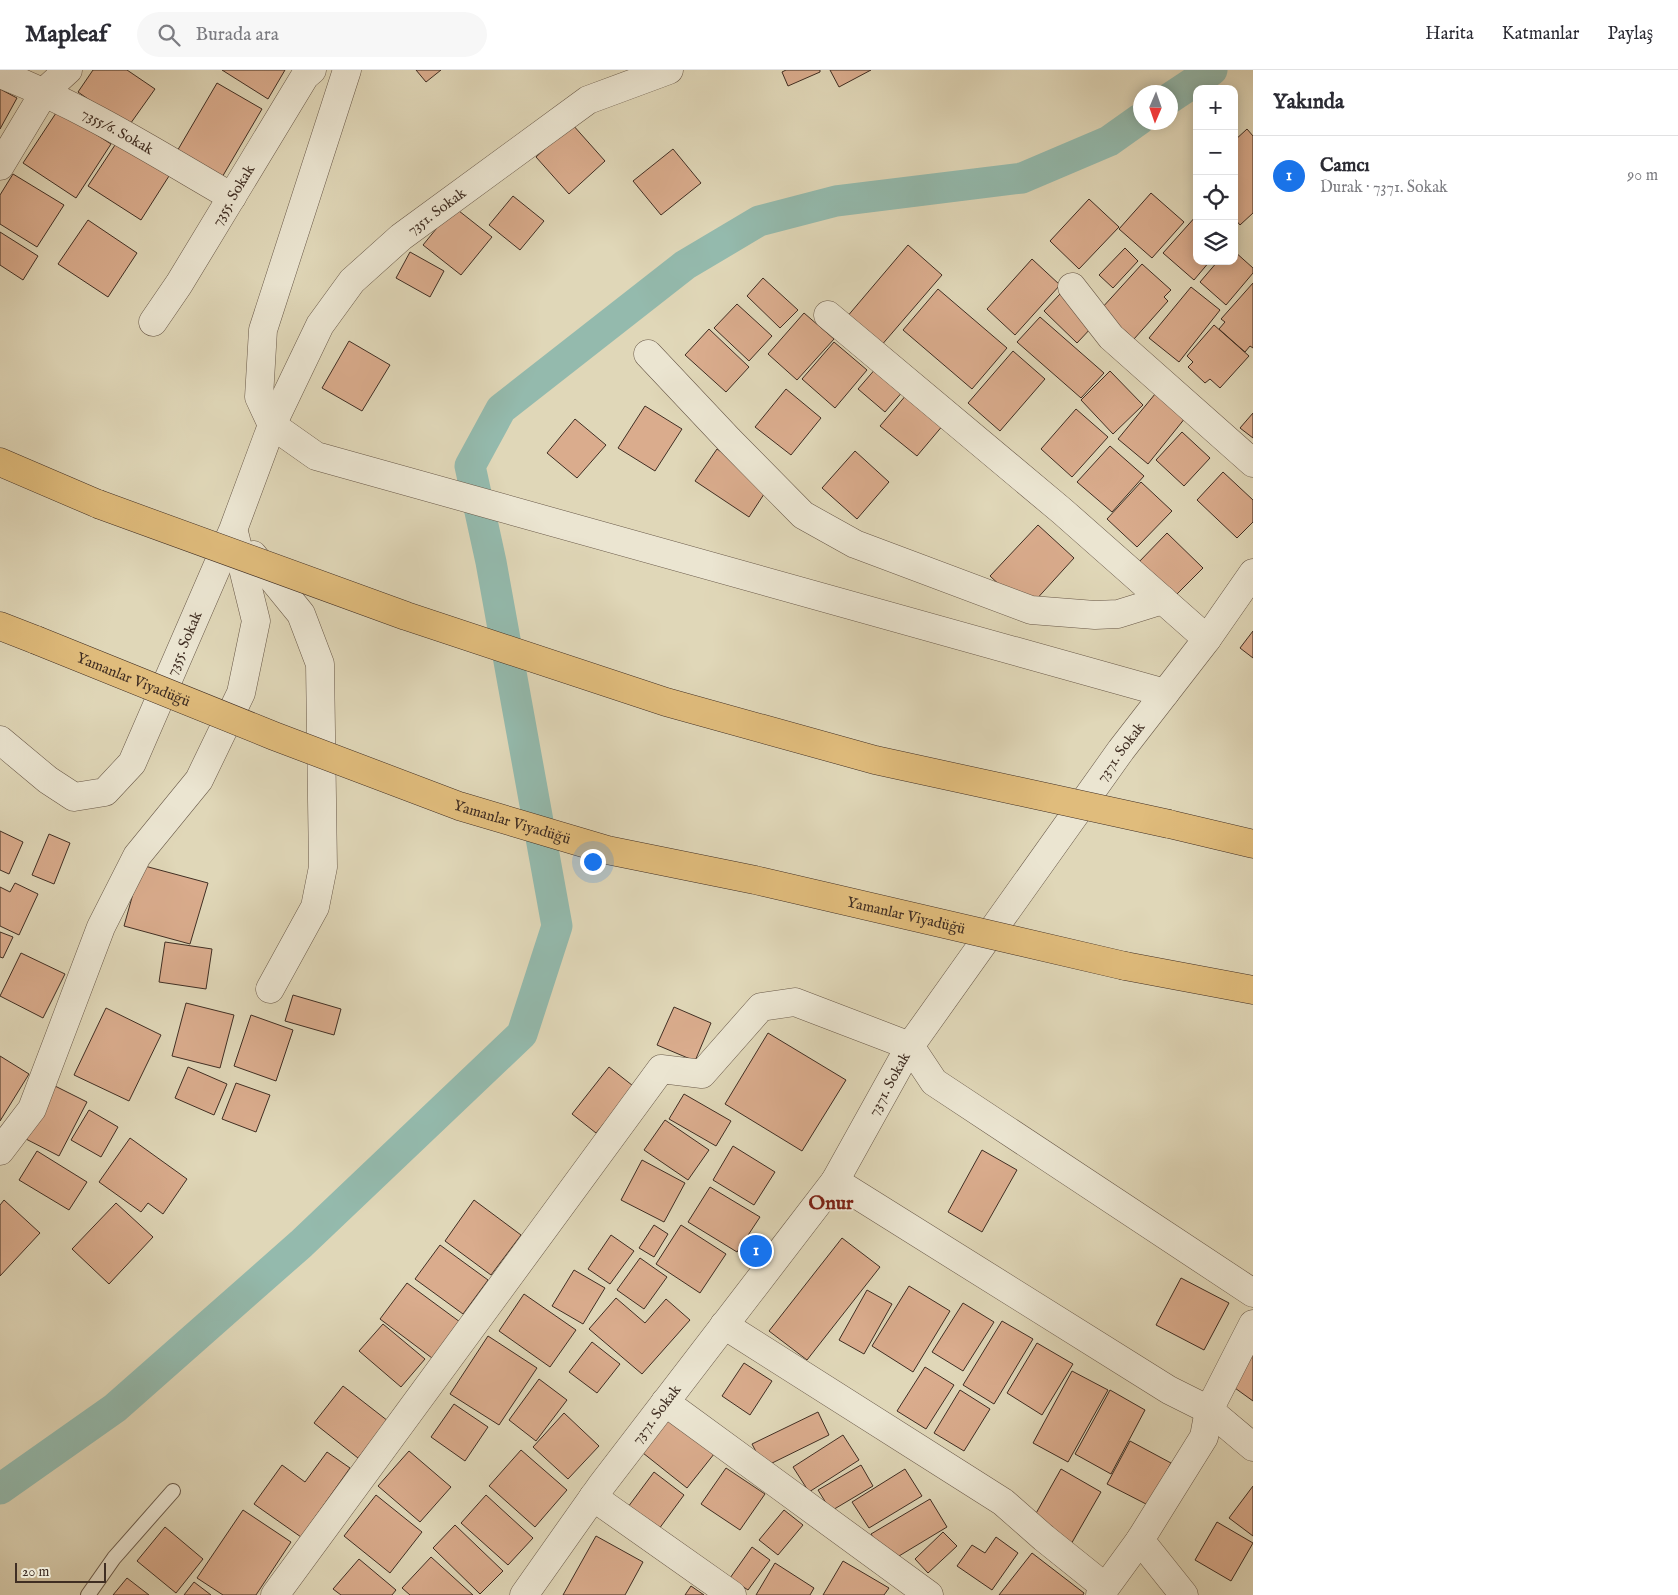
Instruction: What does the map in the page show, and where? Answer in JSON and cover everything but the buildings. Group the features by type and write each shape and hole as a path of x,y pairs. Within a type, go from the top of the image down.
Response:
{"highway":[{"path":"0,462 98,504 406,616 666,702 875,760 1253,844"},
{"name":"Yamanlar Viyadüğü","path":"0,626 274,736 459,806 607,850 755,880 1125,966 1253,990"},
{"path":"1169,824 1253,833"}],"street":[{"path":"0,166 45,91 68,70"},
{"name":"7355. Sokak","path":"153,322 232,197 305,76 312,70"},
{"path":"347,70 263,330 259,397 272,425 316,456 1165,693"},
{"name":"7351. Sokak","path":"272,425 320,325 352,281 400,237 588,100 669,70"},
{"name":"7355/6. Sokak","path":"0,74 45,91 80,109 232,197"},
{"path":"1072,286 1110,337 1253,463"},
{"path":"828,315 1062,511 1207,640"},
{"path":"648,354 803,515 855,544 1032,610 1095,615 1118,614 1162,600"},
{"name":"7355. Sokak","path":"0,740 48,780 74,797 105,792 132,763 233,530 272,425"},
{"path":"233,530 301,614 320,664 323,867 315,907 270,989"},
{"path":"0,1150 32,1109 101,927 137,856 199,780 241,693 256,621 233,530"},
{"name":"7371. Sokak","path":"527,1594 592,1497 835,1181 910,1046 1121,750 1207,640 1253,573"},
{"path":"275,1595 661,1069 702,1074 761,1007 795,1002 910,1046 934,1082 1253,1292"},
{"path":"835,1181 1169,1390 1209,1410 1253,1447"},
{"path":"724,1325 1003,1502 1103,1591 1140,1540 1204,1437 1209,1410 1253,1324"},
{"path":"665,1402 929,1595"},
{"path":"592,1497 732,1595"},
{"path":"1140,1540 1184,1595"}],"lane":[{"path":"88,1595 114,1558 173,1491"}],"waterway":[{"path":"1178,93 1212,70"},
{"path":"0,1489 115,1408 301,1244 522,1034 557,926 491,562 470,466 501,409 685,265 759,221 836,201 1022,178 1109,141 1133,124"}],"place":[{"name":"Camcı","path":"756,1251"}],"district":[{"name":"Onur","path":"831,1202"}]}
